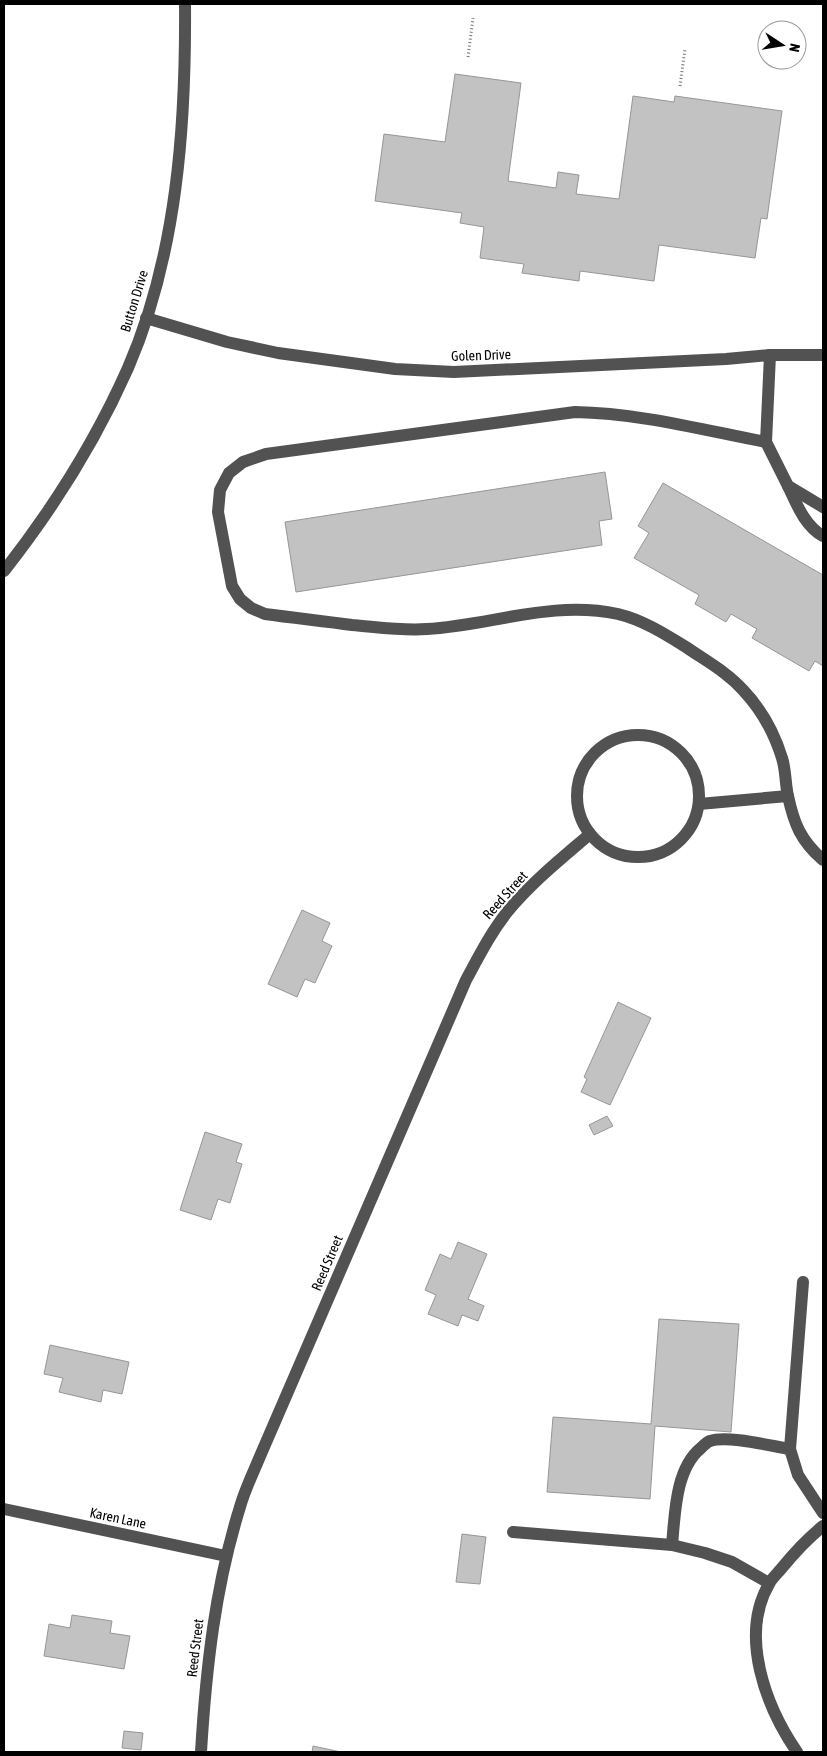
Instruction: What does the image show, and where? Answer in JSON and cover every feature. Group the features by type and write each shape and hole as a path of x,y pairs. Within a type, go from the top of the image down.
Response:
{"street":[{"name":"Button Drive","path":"4,572 51,506 106,415 128,367 146,318 164,255 175,189 181,132 185,4"},
{"name":"Golen Drive","path":"146,318 227,342 261,349 405,370 463,372 726,359 770,355 823,355"},
{"path":"770,355 766,442 803,517 816,532 823,536"},
{"path":"766,442 640,418 605,413 575,412 266,454 243,462 229,473 220,490 218,512 232,586 240,599 251,608 266,614 396,630 428,629 569,609 620,614 647,624 727,674 760,709 772,730 783,760 788,796 799,833 811,850 823,860"},
{"path":"788,486 823,507"},
{"path":"635,734 649,735 662,739 679,750 692,765 697,778 699,804 689,831 673,845 654,855 626,856 600,844 590,834 583,822 578,803 578,783 582,770 589,758 598,749 622,736 635,734"},
{"path":"699,804 788,796"},
{"name":"Reed Street","path":"201,1752 207,1672 214,1619 226,1556 240,1505 261,1454 466,980 493,930 508,910 590,834"},
{"path":"803,1282 790,1449 798,1475 823,1513"},
{"path":"672,1545 677,1500 682,1477 695,1452 709,1441 736,1440 790,1449"},
{"name":"Karen Lane","path":"4,1509 226,1556"},
{"path":"797,1752 774,1715 762,1680 756,1624 760,1604 769,1583 802,1544 823,1526"},
{"path":"513,1532 672,1545 732,1562 769,1583"}],"path":[{"path":"468,57 473,18"},
{"path":"680,86 685,48"}],"building":[{"path":"455,74 521,83 508,181 556,188 558,172 579,175 576,194 619,199 633,96 674,102 675,96 782,111 767,219 761,218 755,258 659,245 654,281 580,271 579,281 522,273 524,264 480,258 484,227 460,223 462,213 375,201 384,134 445,142"},
{"path":"605,472 612,519 599,521 602,545 296,592 285,522"},
{"path":"663,483 823,575 823,666 815,661 809,671 752,638 757,629 731,614 726,622 695,604 699,595 634,558 649,533 638,526"},
{"path":"302,910 330,923 322,941 332,946 315,983 305,979 297,997 268,984"},
{"path":"618,1002 651,1018 610,1105 581,1092 587,1079 584,1077"},
{"path":"607,1116 613,1126 594,1135 589,1125"},
{"path":"205,1132 242,1144 236,1162 242,1164 230,1203 218,1199 211,1220 180,1210"},
{"path":"458,1242 487,1254 468,1299 484,1306 478,1321 462,1315 458,1326 428,1314 436,1295 425,1290 440,1254 451,1259"},
{"path":"659,1319 739,1324 731,1432 655,1426 650,1499 547,1492 553,1417 651,1424"},
{"path":"50,1345 129,1362 122,1394 103,1390 101,1402 59,1392 63,1378 44,1374"},
{"path":"462,1534 486,1537 480,1584 456,1582"},
{"path":"72,1615 112,1621 110,1633 130,1636 124,1669 44,1656 49,1624 70,1628"},
{"path":"124,1731 143,1733 141,1750 122,1748"},
{"path":"313,1746 341,1752 312,1752"}]}
